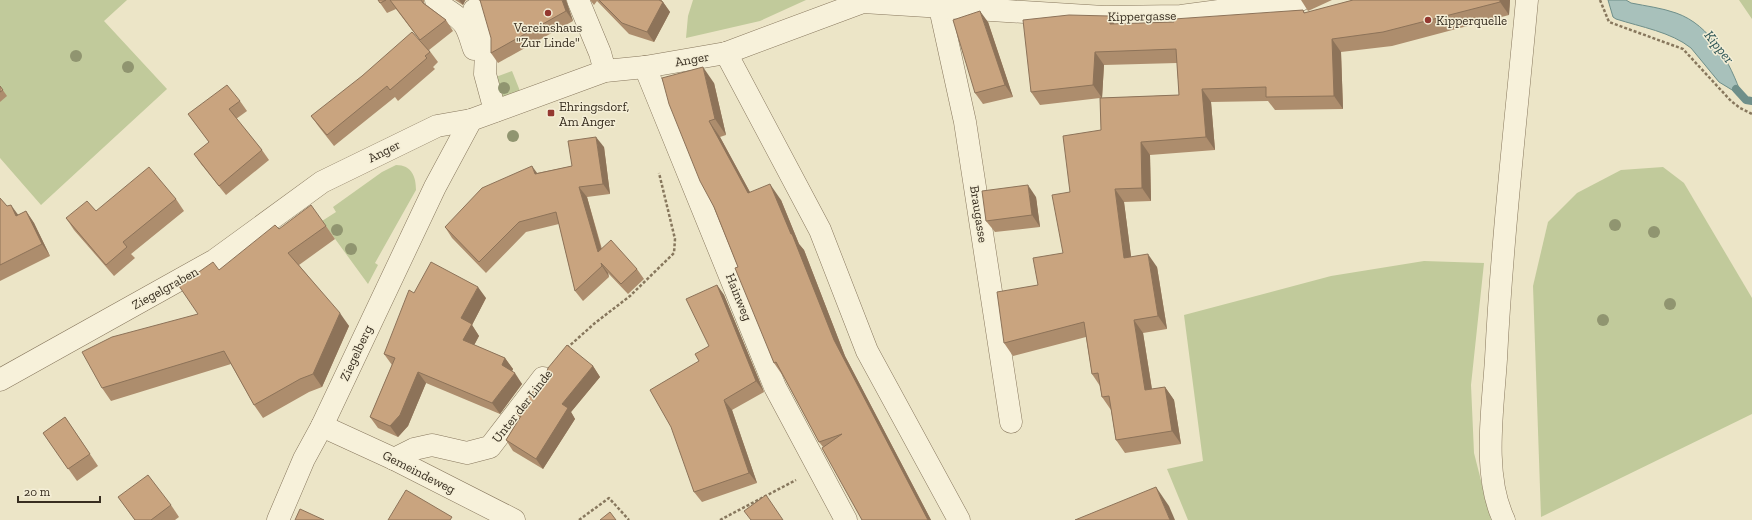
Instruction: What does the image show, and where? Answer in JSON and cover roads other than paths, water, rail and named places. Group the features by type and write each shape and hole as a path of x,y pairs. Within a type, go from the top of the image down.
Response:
{"street":[{"path":"578,0 600,53 605,71"},
{"name":"Kippergasse","path":"912,3 940,8 1104,17 1181,16 1300,0"},
{"path":"1504,520 1498,508 1490,456 1500,276 1528,0"},
{"path":"436,1 443,9 459,19 464,25 485,74 495,111"},
{"name":"Anger","path":"322,182 437,126 471,120 605,71 645,67 726,53 862,1 912,3"},
{"name":"Braugasse","path":"940,8 965,122 1012,422"},
{"path":"474,10 486,52 485,74"},
{"path":"726,53 820,230 867,351 960,520"},
{"name":"Hainweg","path":"645,67 775,387 846,520"},
{"name":"Ziegelberg","path":"274,519 322,426 435,187 471,120"},
{"name":"Ziegelgraben","path":"0,380 215,260 322,182"},
{"name":"Unter der Linde","path":"394,458 414,449 432,445 467,453 490,447 543,378"},
{"name":"Gemeindeweg","path":"322,426 394,458 514,520"}],"water":[{"path":"1608,0 1626,0 1631,3 1671,11 1699,26 1718,47 1725,58 1742,96 1719,82 1691,48 1683,42 1665,34 1613,17"}],"waterway":[{"name":"Kipper","path":"1736,89 1746,100 1752,101"}],"place":[{"name":"Vereinshaus \"Zur Linde\"","path":"548,13"},
{"name":"Kipperquelle","path":"1428,20"},
{"name":"Ehringsdorf, Am Anger","path":"551,113"}]}
